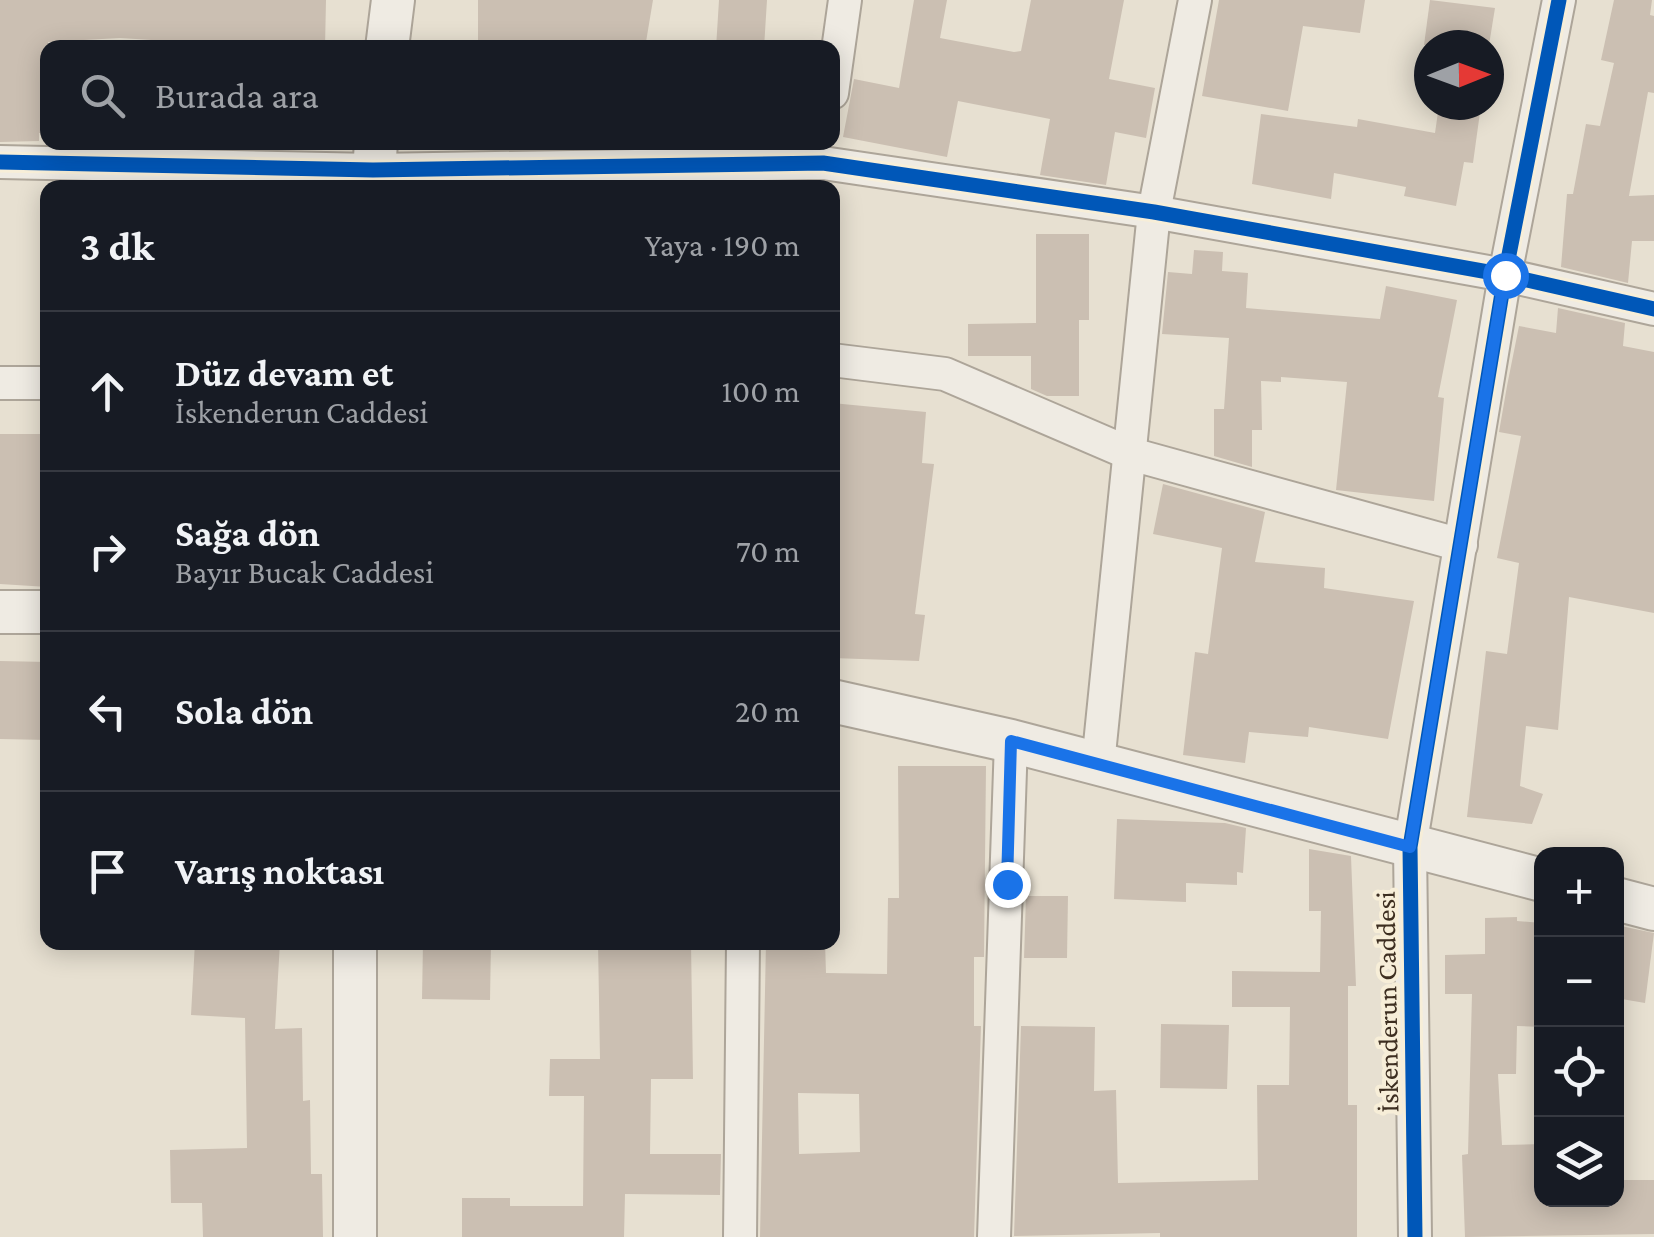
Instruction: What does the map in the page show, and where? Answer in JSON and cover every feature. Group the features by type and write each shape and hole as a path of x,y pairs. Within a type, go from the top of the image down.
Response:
{"street":[{"path":"388,40 393,0"},
{"path":"839,40 845,0"},
{"path":"1098,764 1154,212 1195,0"},
{"name":"İskenderun Caddesi","path":"1415,1237 1410,847 1505,275 1559,0"},
{"path":"0,162 374,167 823,164 1154,212 1505,275 1654,308"},
{"path":"840,361 946,374 1131,454 1461,544"},
{"path":"0,383 40,383"},
{"path":"0,612 40,612"},
{"path":"840,704 1011,741 1534,878"},
{"path":"994,1237 1011,741"},
{"path":"1624,901 1654,909"},
{"path":"354,1237 355,950"},
{"path":"740,1237 744,950"}],"building":[{"path":"0,0 326,0 325,40 40,40 39,141 0,142"},
{"path":"478,0 653,0 646,40 478,40"},
{"path":"719,0 767,0 764,40 716,40"},
{"path":"914,0 947,0 940,38 1014,52 1021,51 1031,0 1124,0 1109,79 1155,88 1146,138 1115,132 1106,185 1040,175 1050,119 958,101 947,157 843,137 854,79 899,88"},
{"path":"1219,0 1365,0 1360,33 1303,26 1288,111 1202,96"},
{"path":"1430,0 1495,8 1491,30 1426,30"},
{"path":"1614,0 1652,0 1650,15 1654,16 1654,93 1648,92 1629,196 1654,195 1654,241 1632,241 1628,283 1561,267 1567,194 1573,194 1586,124 1600,126 1614,63 1601,60"},
{"path":"1261,114 1357,127 1358,119 1435,133 1437,120 1479,120 1473,163 1464,162 1456,206 1404,196 1406,187 1334,173 1331,199 1252,184"},
{"path":"1036,234 1089,234 1089,320 1079,320 1079,396 1047,396 1031,389 1031,356 968,356 968,324 1036,323"},
{"path":"1194,250 1223,252 1222,271 1248,273 1246,308 1380,319 1386,286 1457,300 1438,397 1444,398 1434,501 1336,490 1347,382 1281,377 1281,382 1261,381 1262,430 1252,430 1252,467 1214,456 1214,409 1224,409 1229,338 1162,334 1168,272 1192,274"},
{"path":"1558,308 1625,323 1623,346 1654,352 1654,613 1569,597 1558,730 1526,726 1520,786 1543,794 1532,824 1467,817 1486,651 1507,654 1519,563 1497,558 1521,436 1499,432 1507,386 1519,326 1556,333"},
{"path":"840,404 926,412 922,463 934,464 915,614 925,615 919,661 840,658"},
{"path":"0,434 40,434 40,586 0,584"},
{"path":"1163,484 1265,512 1255,562 1325,568 1324,588 1414,601 1388,739 1309,727 1308,737 1249,732 1245,763 1183,755 1195,652 1208,654 1222,548 1153,534"},
{"path":"0,661 40,662 40,740 0,739"},
{"path":"898,766 986,766 984,957 974,957 974,1026 981,1026 974,1237 760,1237 766,950 825,950 826,973 887,974 888,898 899,898","holes":["798,1093 859,1094 860,1152 799,1154"]},
{"path":"1117,819 1225,823 1246,828 1243,873 1237,872 1237,885 1186,883 1186,902 1114,899"},
{"path":"1309,849 1351,856 1356,986 1348,986 1348,1105 1357,1105 1357,1237 1160,1237 1160,1233 1014,1236 1021,1026 1095,1027 1094,1091 1116,1090 1118,1183 1258,1180 1257,1085 1289,1085 1290,1007 1232,1007 1232,971 1320,972 1321,911 1309,911"},
{"path":"1026,896 1068,896 1067,958 1024,958"},
{"path":"1517,917 1517,921 1534,922 1534,1027 1517,1026 1516,1074 1498,1074 1502,1145 1534,1144 1534,1207 1624,1207 1624,1180 1654,1180 1654,1234 1465,1237 1462,1155 1468,1154 1472,994 1445,994 1445,955 1485,954 1485,918"},
{"path":"1624,927 1654,933 1645,1003 1624,999"},
{"path":"195,950 280,950 275,1029 302,1028 303,1101 310,1100 311,1174 322,1174 323,1237 203,1237 202,1203 171,1203 170,1150 247,1148 245,1018 191,1015"},
{"path":"423,950 491,950 490,1000 422,999"},
{"path":"598,950 691,950 693,1079 651,1079 650,1154 721,1154 720,1195 625,1194 624,1237 462,1237 462,1198 510,1198 510,1206 583,1206 584,1096 549,1096 550,1059 600,1059"},
{"path":"1161,1024 1229,1025 1227,1089 1160,1088"}],"cycle path":[{"path":"1415,1237 1410,847 1505,275 1559,0"},
{"path":"0,162 373,170 823,163 1154,212 1505,275 1654,309"}],"route":[{"path":"1007,884 1011,741 1410,847 1505,275"}]}
